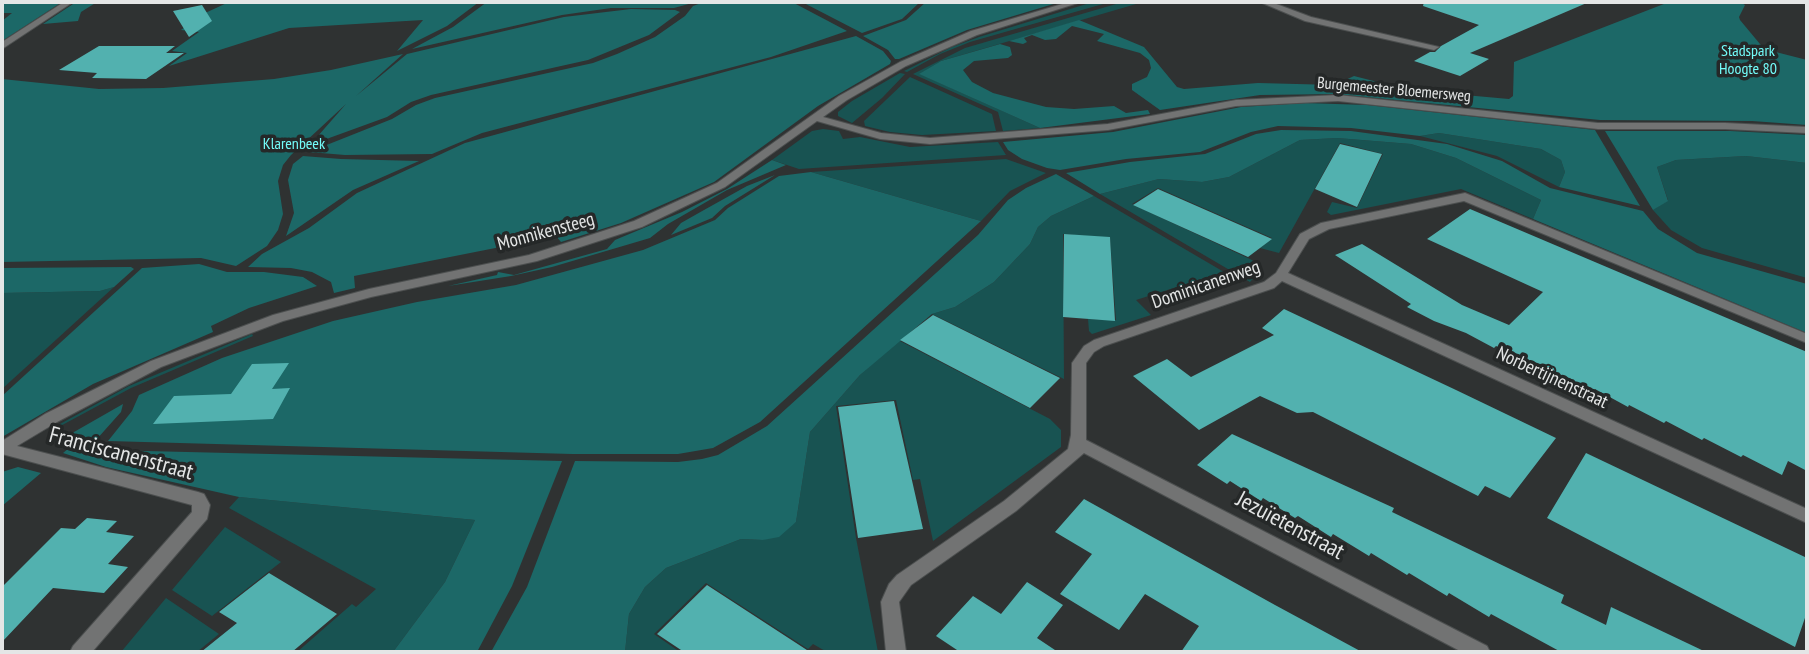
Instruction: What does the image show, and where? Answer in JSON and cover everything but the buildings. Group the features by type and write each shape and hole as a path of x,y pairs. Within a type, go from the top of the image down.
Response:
{"street":[{"path":"2,46 69,2"},
{"name":"Monnikensteeg","path":"2,448 51,418 156,364 278,318 327,303 543,255 638,224 721,185 881,76 945,44 1010,21 1077,2"},
{"path":"1264,2 1308,19 1434,47"},
{"name":"Burgemeester Bloemersweg","path":"816,118 880,136 943,141 1108,127 1246,102 1338,98 1598,126 1747,126 1807,130"},
{"name":"Dominicanenweg","path":"1079,443 1079,363 1089,349 1099,343 1269,285 1281,275 1297,247 1312,231 1465,197 1807,339"},
{"name":"Norbertijnenstraat","path":"1281,275 1807,516"},
{"path":"896,652 890,602 896,589 904,580 1010,506 1069,460 1079,443"},
{"name":"Jezuïetenstraat","path":"1079,443 1479,652"},
{"name":"Franciscanenstraat","path":"2,448 198,499 201,505 201,514 80,652"}],"shaded area":[{"path":"1093,2 1110,2 970,42 907,72 904,71 952,47 979,37"},
{"path":"1123,2 1143,2 941,61 920,74 1040,128 1003,131 998,112 913,74 965,48"},
{"path":"900,73 905,74 852,123 838,116 838,112 852,101"},
{"path":"910,77 992,114 996,131 922,135 865,126 864,121"},
{"path":"812,131 839,131 843,139 860,137 910,147 998,142 1006,155 799,169 772,160"},
{"path":"1439,133 1541,149 1561,160 1565,172 1559,187 1497,156 1420,136"},
{"path":"1337,138 1411,144 1456,158 1541,200 1533,219 1461,189 1331,215 1327,212 1332,202 1357,208 1383,154 1340,143 1279,253 1260,248 1272,238 1158,188 1132,204 1252,260 1259,267 1259,272 1250,282 1100,194 1159,179 1202,182 1229,177 1300,140"},
{"path":"1746,156 1807,163 1807,278 1702,248 1671,230 1653,210 1668,200 1657,167 1676,160"},
{"path":"1006,159 1046,173 1010,191 981,221 811,172"},
{"path":"1094,196 1224,272 1136,300 1151,315 1092,334 1089,331 1088,319 1116,320 1110,238 1063,234 1064,379 932,314 955,307 994,282 1030,244 1038,227 1051,216"},
{"path":"114,287 2,389 2,293 100,291"},
{"path":"252,334 253,336 131,388 51,429 129,386"},
{"path":"898,340 1050,419 1061,430 1061,447 933,541 920,479 913,480 896,400 836,406 856,538 878,652 827,652 813,644 808,649 706,583 654,634 680,652 625,652 629,614 645,587 666,568 741,539 763,540 796,522 810,432 860,375"},
{"path":"239,497 475,520 445,582 393,652 297,652 352,604 356,607 376,589 229,508"},
{"path":"225,527 281,562 212,616 172,590"},
{"path":"166,598 219,634 197,652 121,652"}],"green space":[{"path":"2,2 62,2 2,41 2,21 12,13 2,13"},
{"path":"76,2 97,2 81,12 78,21 43,24"},
{"path":"229,2 479,2 447,26 397,51 423,20 289,28 169,66 187,53 172,51 199,32 181,30 203,14"},
{"path":"487,2 696,2 674,8 611,8 562,15 412,49 453,27"},
{"path":"704,2 792,2 847,31 771,57 482,133 432,154 345,155 309,152 392,119 435,98 593,63 617,54 655,37 685,16 693,6"},
{"path":"802,2 920,2 902,19 862,33"},
{"path":"926,2 1060,2 967,30 899,59 895,59 888,50 863,36 906,20"},
{"name":"Stadspark Hoogte 80","path":"1669,2 1740,2 1745,5 1740,20 1760,44 1768,50 1807,60 1807,125 1752,121 1600,120 1336,94 1260,95 1160,110 1132,90 1132,84 1147,77 1151,68 1149,60 1140,53 1097,41 1104,34 1072,26 1056,39 1045,40 1032,35 1024,38 1027,42 1023,44 1009,41 1079,20 1144,47 1177,87 1184,89 1258,83 1335,85 1354,76 1409,90 1509,99 1513,96 1514,62"},
{"name":"Klarenbeek","path":"631,9 680,12 649,35 588,60 431,95 411,102 387,117 310,145 346,104 283,165 278,181 283,214 278,230 267,246 236,266 201,258 2,262 2,79 99,89 163,88 274,79 403,54 356,96 407,54 564,17"},
{"path":"856,36 883,51 891,61 890,64 818,106 714,182 621,223 561,242 556,236 354,276 355,288 334,293 331,282 312,272 291,268 248,267 262,254 309,228 357,193 465,143"},
{"path":"1000,44 1010,47 1012,55 1008,58 974,61 963,70 972,82 993,93 1046,107 1074,109 1114,106 1126,113 1148,110 1150,114 1040,128 919,74 941,61"},
{"path":"1305,103 1367,105 1595,130 1640,206 1559,187 1565,172 1561,160 1541,149 1439,133 1420,136 1351,128 1278,126 1251,132 1200,152 1126,159 1060,170 1022,159 1008,150 1003,142 1113,132 1241,107"},
{"path":"1281,130 1351,131 1447,144 1502,161 1550,188 1643,211 1658,229 1697,253 1807,284 1807,333 1533,219 1541,200 1456,158 1411,144 1337,138 1300,140 1229,177 1202,182 1159,179 1100,194 1066,173 1130,162 1205,154 1256,134"},
{"path":"1605,131 1730,131 1807,135 1807,163 1746,156 1676,160 1657,167 1668,201 1653,210"},
{"path":"303,156 419,161 353,190 286,236 294,213 288,180 293,164"},
{"path":"772,160 786,165 727,190 668,224 650,238 552,267 511,276 448,286 497,275 498,272 514,275 607,249 615,240 682,212 727,189"},
{"path":"811,172 981,221 760,422 713,448 678,454 572,454 108,441 132,411 139,395 222,358 333,321 417,302 516,285 643,250 715,220 728,208 779,176"},
{"path":"1056,174 1094,196 1051,216 1038,227 1030,244 994,282 955,307 932,314 860,375 810,432 796,522 779,537 763,540 741,539 666,568 645,587 629,614 625,652 491,652 527,587 575,461 678,462 702,459 718,455 767,426 978,235 1008,200"},
{"path":"775,175 725,206 712,218 671,235 681,223 747,186"},
{"path":"199,264 227,272 264,272 303,277 317,286 249,308 211,326 213,332 93,384 2,437 2,396 142,268"},
{"path":"2,268 134,269 114,287 100,291 2,293"},
{"path":"123,404 121,412 96,440 97,447 104,450 562,461 512,586 477,652 393,652 445,582 475,520 239,497 106,467 63,453 69,448 62,441 67,436"},
{"path":"18,467 41,473 2,506 2,472"}]}
